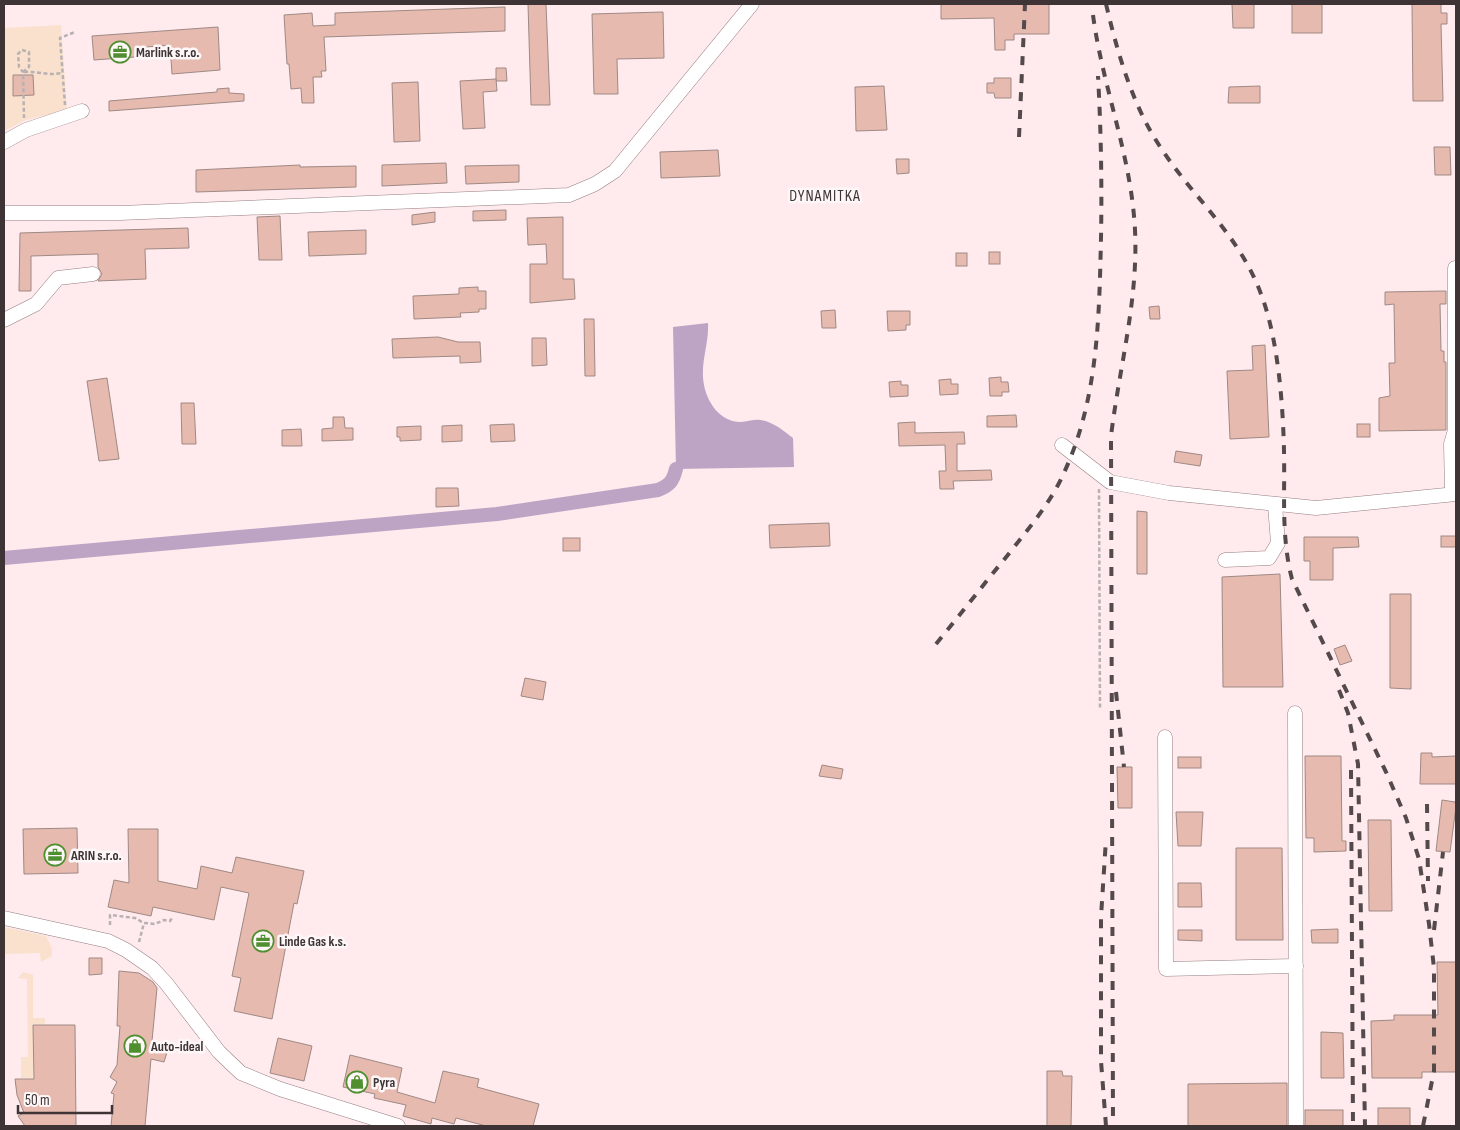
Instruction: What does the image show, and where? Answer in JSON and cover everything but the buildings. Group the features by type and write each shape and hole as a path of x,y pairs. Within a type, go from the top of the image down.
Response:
{"street":[{"path":"4,213 130,212 569,195 595,184 615,172 752,4"},
{"path":"4,142 26,130 82,111"},
{"path":"1062,445 1110,482 1169,493 1316,508 1454,494 1451,444 1455,430 1455,268"},
{"path":"4,320 36,304 58,278 93,274"},
{"path":"1225,560 1269,558 1278,543 1275,505"},
{"path":"1295,713 1296,1126"},
{"path":"1165,737 1166,969 1296,966"},
{"path":"4,918 108,941 126,950 152,968 219,1052 241,1073 280,1089 397,1126"}],"path":[{"path":"65,112 60,38 76,32"},
{"path":"23,72 29,67 28,52 22,50 18,54 19,67 23,72 24,122"},
{"path":"23,72 38,71 50,76 62,73"},
{"path":"1099,474 1100,710"},
{"path":"110,925 110,915 135,918 144,923 155,924 164,920 170,921 172,918"},
{"path":"139,942 144,923"}],"shaded area":[{"path":"4,4 1456,4 1456,1126 4,1126"},
{"path":"61,25 67,110 26,120 4,131 4,28"},
{"path":"708,323 703,377 706,392 713,407 725,418 733,421 755,420 769,422 793,438 794,467 676,469 673,327"},
{"path":"4,927 46,936 52,948 52,956 41,962 40,953 4,954"},
{"path":"23,972 33,975 33,1018 45,1018 45,1024 33,1024 33,1078 21,1078 21,1057 28,1057 27,979 18,978"}],"waterway":[{"path":"4,558 497,514 658,490 670,482 674,477 676,469"}],"railway":[{"path":"1019,137 1025,4"},
{"path":"1106,4 1126,77 1149,129 1172,164 1228,234 1252,273 1267,311 1272,330 1281,392 1285,532 1292,579 1386,772 1406,818 1419,859 1434,968 1434,1071 1423,1126"},
{"path":"1093,15 1102,66 1121,140 1131,191 1135,244 1135,272 1132,299 1111,436 1113,1126"},
{"path":"936,644 1047,504 1071,456 1081,426 1094,364 1099,302 1101,177 1098,76"},
{"path":"1339,690 1348,713 1358,764 1365,1126"},
{"path":"1116,692 1124,767"},
{"path":"1351,770 1353,1126"},
{"path":"1427,804 1428,881"},
{"path":"1106,839 1101,917 1101,1061 1106,1126"},
{"path":"1434,930 1443,852"}],"place":[{"name":"Marlink s.r.o.","path":"120,52"},
{"name":"ARIN s.r.o.","path":"55,855"},
{"name":"Linde Gas k.s.","path":"263,941"},
{"name":"Auto-ideal","path":"135,1046"},
{"name":"Pyra","path":"357,1082"}],"district":[{"name":"DYNAMITKA","path":"825,195"}]}
